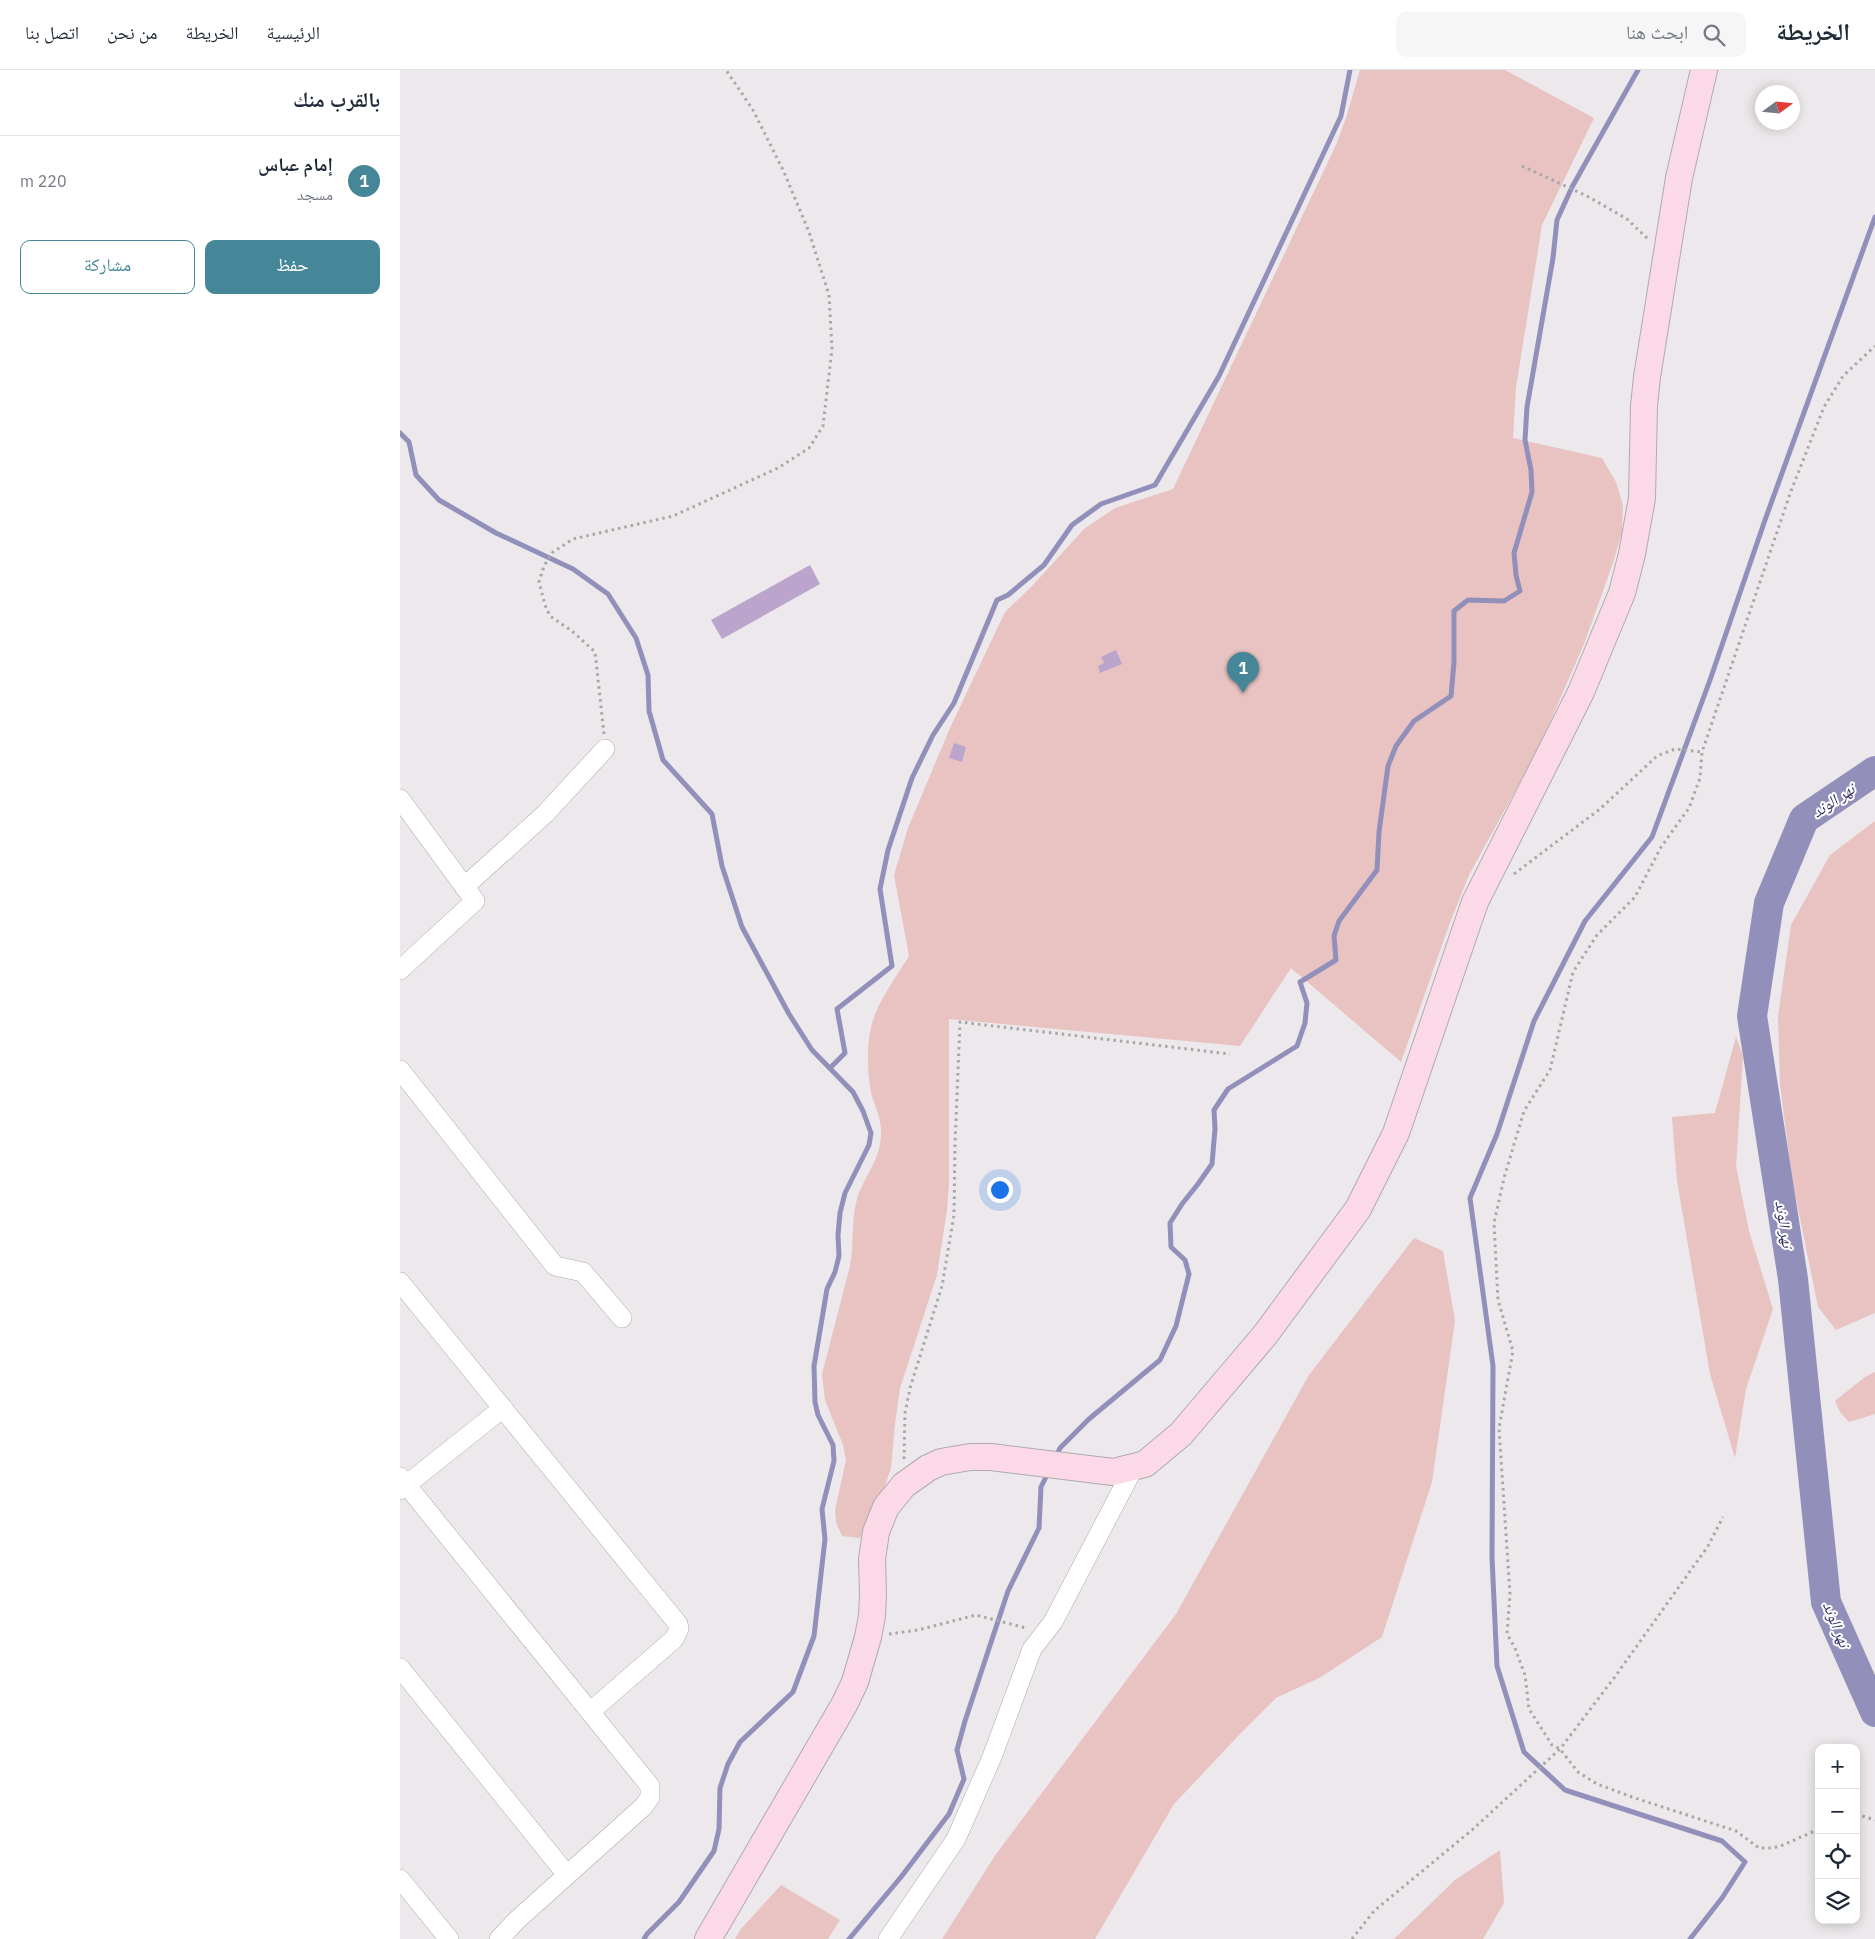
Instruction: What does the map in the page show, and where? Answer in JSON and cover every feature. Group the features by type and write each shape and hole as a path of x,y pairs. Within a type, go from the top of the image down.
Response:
{"main road":[{"path":"708,1939 844,1705 858,1674 872,1616 872,1559 876,1532 886,1507 904,1485 928,1468 956,1458 991,1457 1113,1472 1144,1464 1181,1434 1265,1335 1358,1209 1396,1133 1475,902 1581,692 1622,593 1632,554 1640,507 1646,377 1679,178 1704,70"}],"street":[{"path":"464,887 545,814 605,749"},
{"path":"400,970 475,902 404,811"},
{"path":"400,1070 555,1266 583,1272 622,1318"},
{"path":"400,1282 678,1624 679,1629 674,1639 590,1712"},
{"path":"499,1939 507,1929 644,1806 651,1791 647,1781 402,1484 503,1408"},
{"path":"888,1939 956,1839 992,1757 1032,1649 1053,1622 1134,1467"},
{"path":"400,1668 567,1875"},
{"path":"400,1879 449,1939"}],"path":[{"path":"605,749 595,652 572,631 550,616 545,605 539,582 544,566 553,552 573,539 673,516 778,468 809,448 824,426 832,349 829,295 809,232 784,172 753,110 726,70"},
{"path":"1522,166 1577,191 1627,219 1666,255"},
{"path":"1815,1831 1783,1845 1773,1848 1759,1848 1736,1831 1597,1784 1578,1772 1560,1749 1552,1745 1529,1709 1525,1674 1515,1648 1507,1634 1510,1594 1499,1428 1513,1351 1498,1300 1494,1223 1504,1178 1524,1111 1550,1070 1573,972 1597,935 1635,897 1661,847 1689,808 1700,778 1702,752 1791,491 1824,407 1843,376 1875,346"},
{"path":"1511,876 1600,809 1657,756 1675,749 1702,752"},
{"path":"904,1485 905,1413 910,1388 942,1286 954,1215 960,1022 1230,1054"},
{"path":"1352,1939 1374,1911 1472,1830 1560,1749 1614,1678 1708,1546 1723,1517"},
{"path":"868,1637 918,1630 976,1615 986,1616 1013,1625"},
{"path":"1860,1814 1875,1820"}],"shaded area":[{"path":"1360,70 1505,70 1594,118 1542,225 1516,387 1513,438 1602,458 1616,482 1623,505 1622,532 1613,563 1584,644 1549,724 1530,764 1469,875 1448,928 1401,1062 1291,968 1240,1046 949,1019 949,1183 947,1210 937,1275 900,1388 891,1468 882,1495 860,1538 842,1536 836,1522 835,1510 846,1460 843,1445 825,1400 822,1374 850,1266 857,1199 876,1158 881,1141 880,1119 870,1087 869,1040 870,1030 879,1005 909,956 894,875 908,828 950,728 1005,612 1033,585 1084,529 1115,508 1173,489 1336,145"},
{"path":"1875,821 1875,1313 1836,1330 1818,1307 1792,1179 1780,1084 1778,1016 1791,925 1830,855"},
{"path":"1736,1037 1743,1055 1736,1166 1749,1231 1773,1309 1746,1389 1735,1458 1710,1374 1677,1181 1672,1117 1715,1113"},
{"path":"1414,1238 1443,1251 1455,1321 1432,1482 1382,1637 1321,1677 1276,1698 1240,1734 1174,1804 1095,1939 942,1939 996,1854 1176,1614 1309,1375"},
{"path":"1875,1372 1875,1414 1849,1422 1840,1412 1835,1401 1865,1377"},
{"path":"1500,1850 1504,1903 1483,1939 1394,1939 1455,1880"},
{"path":"781,1885 840,1920 828,1939 735,1939 740,1930"}],"building":[{"path":"810,565 820,584 722,639 711,620"},
{"path":"1116,650 1122,664 1100,673 1098,666 1104,663 1101,657"},
{"path":"954,743 966,747 962,762 949,758"}],"waterway":[{"path":"830,1068 845,1053 837,1009 892,966 880,889 888,850 912,778 933,735 954,703 997,600 1008,595 1044,565 1072,525 1101,504 1155,485 1219,376 1341,116 1350,70"},
{"path":"1056,1456 1060,1448 1089,1419 1160,1360 1176,1326 1189,1274 1185,1260 1171,1247 1170,1223 1212,1164 1215,1129 1214,1110 1228,1089 1297,1046 1305,1023 1307,1003 1300,982 1336,960 1334,936 1339,921 1377,870 1379,832 1388,766 1396,746 1414,721 1451,696 1454,662 1454,611 1468,600 1504,601 1520,591 1514,553 1532,492 1531,470 1525,440 1527,407 1553,258 1557,220 1572,187 1638,70"},
{"path":"1690,1939 1722,1898 1745,1862 1722,1841 1565,1790 1524,1752 1497,1666 1492,1557 1493,1366 1470,1198 1497,1134 1534,1021 1585,921 1652,837 1875,217"},
{"path":"400,433 409,442 416,475 439,500 496,533 573,569 608,594 636,638 648,675 649,711 663,760 712,814 722,866 742,927 789,1014 812,1050 853,1092 863,1111 871,1133 869,1145 845,1193 840,1213 839,1256 835,1272 827,1289 814,1366 815,1402 818,1415 833,1445 834,1461 822,1509 825,1539 814,1636 793,1692 740,1742 728,1764 720,1788 719,1829 714,1851 679,1902 644,1939"},
{"name":"نهر الوند","path":"1875,771 1804,819 1769,903 1752,1016 1793,1279 1826,1602 1875,1712"},
{"path":"849,1939 901,1877 949,1814 964,1779 957,1750 965,1721 1008,1591 1039,1528 1041,1487 1049,1471"}],"place":[{"name":"إمام عباس","path":"1243,693"}]}
